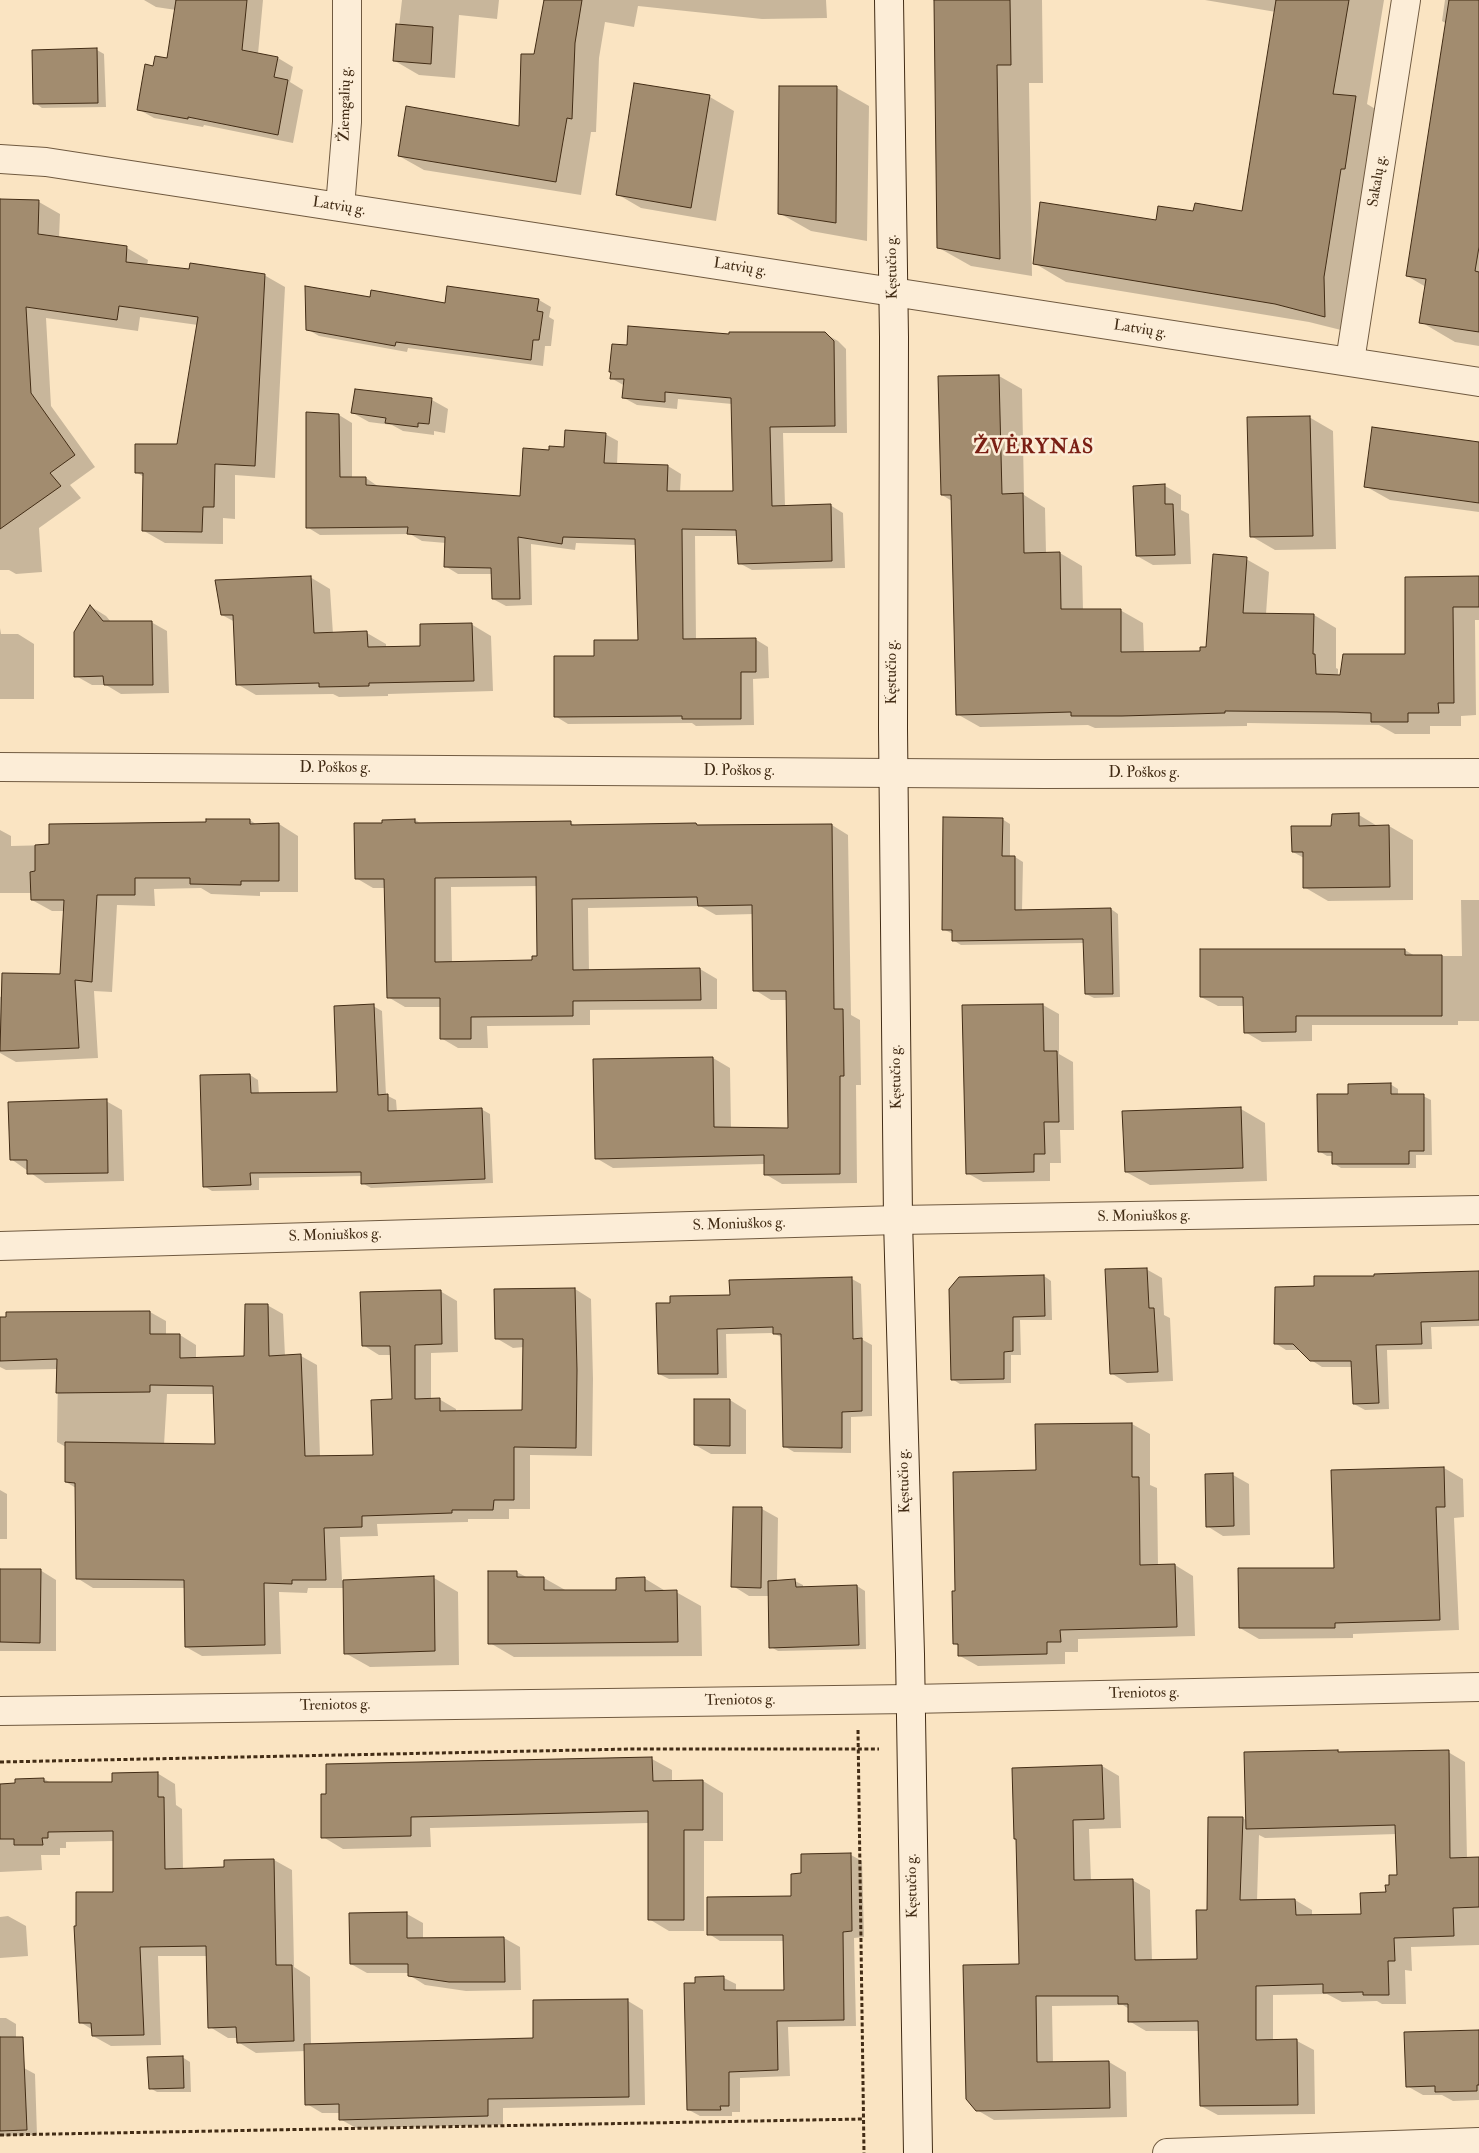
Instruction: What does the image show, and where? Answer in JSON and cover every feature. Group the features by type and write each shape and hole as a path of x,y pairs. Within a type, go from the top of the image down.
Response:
{"street":[{"name":"Žiemgalių g.","path":"340,207 347,122 347,0"},
{"name":"Kęstučio g.","path":"889,0 893,292 893,773 898,1220 910,1699 918,2153"},
{"name":"Sakalų g.","path":"1350,361 1406,0"},
{"name":"Latvių g.","path":"0,159 46,162 1479,382"},
{"name":"D. Poškos g.","path":"0,768 1479,774"},
{"name":"S. Moniuškos g.","path":"0,1246 898,1220 1479,1210"},
{"name":"Treniotos g.","path":"0,1711 910,1699 1479,1687"},
{"path":"1167,2153 1479,2142"}],"path":[{"path":"858,1699 864,2153"},
{"path":"0,1762 632,1749 911,1749"},
{"path":"0,2135 863,2119"}],"building":[{"path":"176,0 247,0 242,50 278,57 274,77 288,80 278,135 188,117 188,119 137,110 145,64 153,66 155,56 167,58"},
{"path":"544,0 582,0 575,43 572,119 567,118 556,182 398,156 406,106 519,126 521,54 534,54"},
{"path":"934,0 1010,0 1011,65 997,65 1000,259 937,248"},
{"path":"1276,0 1349,0 1333,94 1356,96 1345,169 1341,169 1324,277 1325,317 1275,304 1033,264 1040,202 1156,220 1158,206 1193,211 1195,203 1242,211"},
{"path":"1449,0 1479,0 1479,247 1475,271 1479,272 1479,332 1419,323 1426,279 1406,276"},
{"path":"396,24 433,27 431,64 393,61"},
{"path":"97,48 98,103 33,104 32,50"},
{"path":"634,83 710,95 691,208 616,195"},
{"path":"779,86 837,86 836,223 778,214"},
{"path":"0,199 39,200 38,234 127,246 126,262 189,269 190,263 265,274 255,466 215,464 214,507 203,507 202,532 142,531 143,473 135,473 135,444 177,444 198,317 119,306 117,320 26,307 31,393 75,455 50,473 61,486 0,529"},
{"path":"305,286 370,297 371,290 445,303 447,286 539,299 537,311 543,312 539,340 533,340 531,360 396,342 395,346 306,330"},
{"path":"628,326 729,334 729,332 825,332 834,341 835,426 770,427 772,506 831,504 832,561 738,564 736,530 682,529 683,639 756,638 756,672 741,672 741,719 682,719 682,716 554,717 554,656 594,656 594,640 638,640 635,539 563,537 562,544 518,537 520,599 492,599 491,568 444,567 445,537 407,534 408,527 306,528 306,412 339,414 340,477 366,477 366,485 520,496 523,448 549,450 549,446 564,447 565,430 606,433 604,463 668,465 667,491 733,491 731,398 665,392 665,402 622,398 624,379 610,379 611,372 609,372 612,344 627,345"},
{"path":"999,375 1002,494 1023,493 1024,553 1060,552 1061,609 1121,609 1121,652 1200,651 1200,647 1206,647 1213,554 1247,557 1243,613 1314,614 1313,654 1315,654 1316,674 1340,675 1343,654 1405,654 1405,577 1479,576 1479,607 1453,607 1454,703 1438,703 1439,713 1408,713 1408,722 1371,722 1371,713 1337,712 1225,711 1225,713 1122,716 1071,716 1071,712 956,715 951,495 941,495 938,376"},
{"path":"355,389 432,398 429,424 418,423 418,427 385,423 386,418 351,413"},
{"path":"1310,416 1313,536 1250,537 1247,417"},
{"path":"1372,427 1479,442 1479,503 1364,487"},
{"path":"1165,484 1165,504 1173,504 1175,555 1136,556 1133,486"},
{"path":"311,576 314,633 367,631 368,647 420,646 420,624 472,623 474,681 369,683 369,686 319,687 319,683 236,685 233,615 221,615 215,580"},
{"path":"90,605 103,621 152,621 153,685 104,685 103,676 74,677 74,632"},
{"path":"1359,813 1359,826 1389,825 1390,887 1303,888 1303,852 1292,852 1291,826 1331,826 1332,814"},
{"path":"943,817 1003,818 1002,856 1015,856 1015,910 1111,908 1113,994 1085,994 1083,939 952,941 952,930 942,930"},
{"path":"206,819 250,819 250,824 279,823 279,881 241,881 241,885 190,884 190,878 135,878 135,895 97,895 92,982 75,980 79,1048 0,1051 2,973 60,974 64,900 31,900 30,872 35,871 35,845 49,844 49,824 206,822"},
{"path":"415,819 415,823 571,821 571,825 696,823 697,825 832,824 834,1009 843,1009 844,1076 840,1076 840,1174 764,1175 764,1155 595,1159 593,1059 713,1057 714,1127 788,1128 786,991 753,991 752,905 698,906 697,897 572,899 573,970 700,968 701,1000 573,1001 573,1016 471,1017 471,1039 440,1039 440,998 387,998 384,879 355,879 354,823 382,823 382,820","holes":["536,877 537,956 532,956 532,960 435,962 435,878"]},
{"path":"1200,949 1405,949 1405,955 1442,955 1442,1016 1296,1016 1296,1032 1244,1033 1243,997 1200,997"},
{"path":"374,1004 378,1095 388,1094 388,1111 482,1108 485,1179 361,1184 361,1172 250,1173 251,1185 203,1187 200,1075 250,1074 251,1093 337,1092 334,1006"},
{"path":"1043,1004 1044,1051 1057,1051 1059,1122 1044,1122 1045,1154 1034,1154 1034,1172 966,1174 962,1005"},
{"path":"1391,1083 1391,1094 1424,1094 1424,1151 1409,1151 1409,1164 1332,1164 1332,1152 1318,1152 1317,1094 1348,1094 1348,1084"},
{"path":"107,1099 108,1173 27,1174 27,1160 10,1160 8,1102"},
{"path":"1241,1107 1243,1168 1125,1172 1122,1111"},
{"path":"1147,1268 1149,1308 1154,1308 1158,1372 1110,1374 1105,1269"},
{"path":"1479,1271 1479,1320 1421,1322 1422,1344 1376,1345 1379,1403 1353,1404 1351,1361 1310,1361 1293,1344 1274,1344 1275,1287 1314,1286 1314,1276 1374,1276 1374,1274"},
{"path":"1044,1275 1045,1316 1013,1317 1013,1351 1004,1352 1004,1379 951,1380 949,1289 959,1277"},
{"path":"852,1277 853,1339 862,1338 862,1411 842,1412 842,1448 783,1447 781,1334 773,1334 773,1327 717,1329 718,1374 658,1374 656,1303 670,1303 670,1296 730,1295 729,1280"},
{"path":"575,1288 576,1448 514,1447 514,1500 494,1500 493,1510 452,1510 452,1513 362,1516 362,1527 324,1528 326,1580 292,1580 292,1584 264,1583 265,1645 185,1647 184,1580 76,1579 75,1483 65,1482 65,1442 215,1444 213,1386 150,1385 150,1392 56,1393 57,1359 0,1361 0,1317 6,1317 6,1312 150,1311 150,1334 180,1334 180,1358 244,1356 245,1304 268,1304 269,1356 301,1354 305,1456 373,1455 371,1400 392,1399 390,1346 362,1346 360,1292 441,1290 442,1344 415,1345 415,1399 440,1398 440,1411 522,1410 523,1339 495,1339 494,1289"},
{"path":"694,1399 730,1399 730,1446 694,1445"},
{"path":"1132,1423 1132,1477 1139,1477 1140,1565 1175,1564 1177,1627 1060,1630 1061,1642 1047,1642 1047,1654 958,1656 958,1644 953,1644 952,1591 955,1591 953,1472 1036,1470 1035,1424"},
{"path":"1444,1467 1445,1507 1436,1507 1440,1620 1335,1623 1335,1628 1239,1628 1238,1568 1334,1568 1331,1470"},
{"path":"1233,1473 1234,1526 1206,1527 1205,1474"},
{"path":"733,1507 762,1507 761,1588 731,1587"},
{"path":"0,1569 41,1569 40,1643 0,1642"},
{"path":"488,1571 517,1571 517,1577 544,1577 544,1590 616,1590 616,1578 645,1577 645,1591 677,1590 678,1642 488,1644"},
{"path":"434,1576 435,1651 344,1654 343,1580"},
{"path":"795,1579 796,1587 857,1585 859,1645 769,1648 768,1581"},
{"path":"1338,1750 1338,1752 1449,1750 1450,1858 1479,1857 1479,1907 1453,1908 1454,1936 1394,1938 1395,1961 1388,1961 1389,1995 1363,1995 1363,1992 1323,1993 1323,1984 1256,1986 1256,2040 1297,2039 1298,2105 1200,2106 1198,2021 1128,2022 1128,2004 1118,2004 1118,1996 1036,1996 1037,2062 1109,2061 1110,2108 976,2111 966,2099 963,1965 1019,1964 1012,1768 1102,1765 1104,1819 1073,1820 1074,1880 1133,1879 1135,1960 1197,1959 1196,1910 1207,1910 1208,1817 1243,1817 1240,1900 1295,1899 1296,1915 1361,1914 1360,1893 1386,1892 1385,1885 1389,1885 1389,1875 1397,1875 1395,1825 1246,1829 1244,1752"},
{"path":"652,1757 653,1781 703,1780 703,1830 684,1830 684,1920 648,1920 648,1811 411,1817 411,1836 321,1838 321,1794 326,1794 326,1764"},
{"path":"158,1772 158,1797 164,1797 165,1869 224,1867 224,1860 274,1859 276,1965 292,1965 294,2041 237,2043 236,2027 208,2028 206,1946 140,1947 144,2035 92,2036 91,2023 79,2023 74,1926 76,1926 76,1892 113,1892 113,1831 48,1832 48,1838 42,1838 43,1845 14,1845 14,1839 0,1839 0,1784 15,1783 15,1779 44,1778 44,1782 112,1782 112,1773"},
{"path":"851,1853 852,1931 843,1932 844,2020 777,2021 778,2070 729,2072 729,2106 720,2106 721,2110 687,2110 684,1983 695,1983 695,1977 724,1976 724,1990 784,1990 783,1935 707,1935 707,1897 791,1896 791,1874 801,1873 801,1854"},
{"path":"407,1912 407,1938 504,1937 505,1982 449,1982 408,1976 408,1964 350,1964 349,1913"},
{"path":"628,1999 629,2097 488,2099 488,2116 339,2120 339,2104 305,2105 304,2044 533,2038 533,2000"},
{"path":"1479,2030 1479,2085 1477,2085 1477,2091 1435,2092 1435,2086 1406,2087 1404,2032"},
{"path":"0,2037 23,2037 27,2130 0,2131"},
{"path":"183,2056 184,2088 149,2089 147,2057"}],"district":[{"name":"ŽVĖRYNAS","path":"1034,449"}]}
